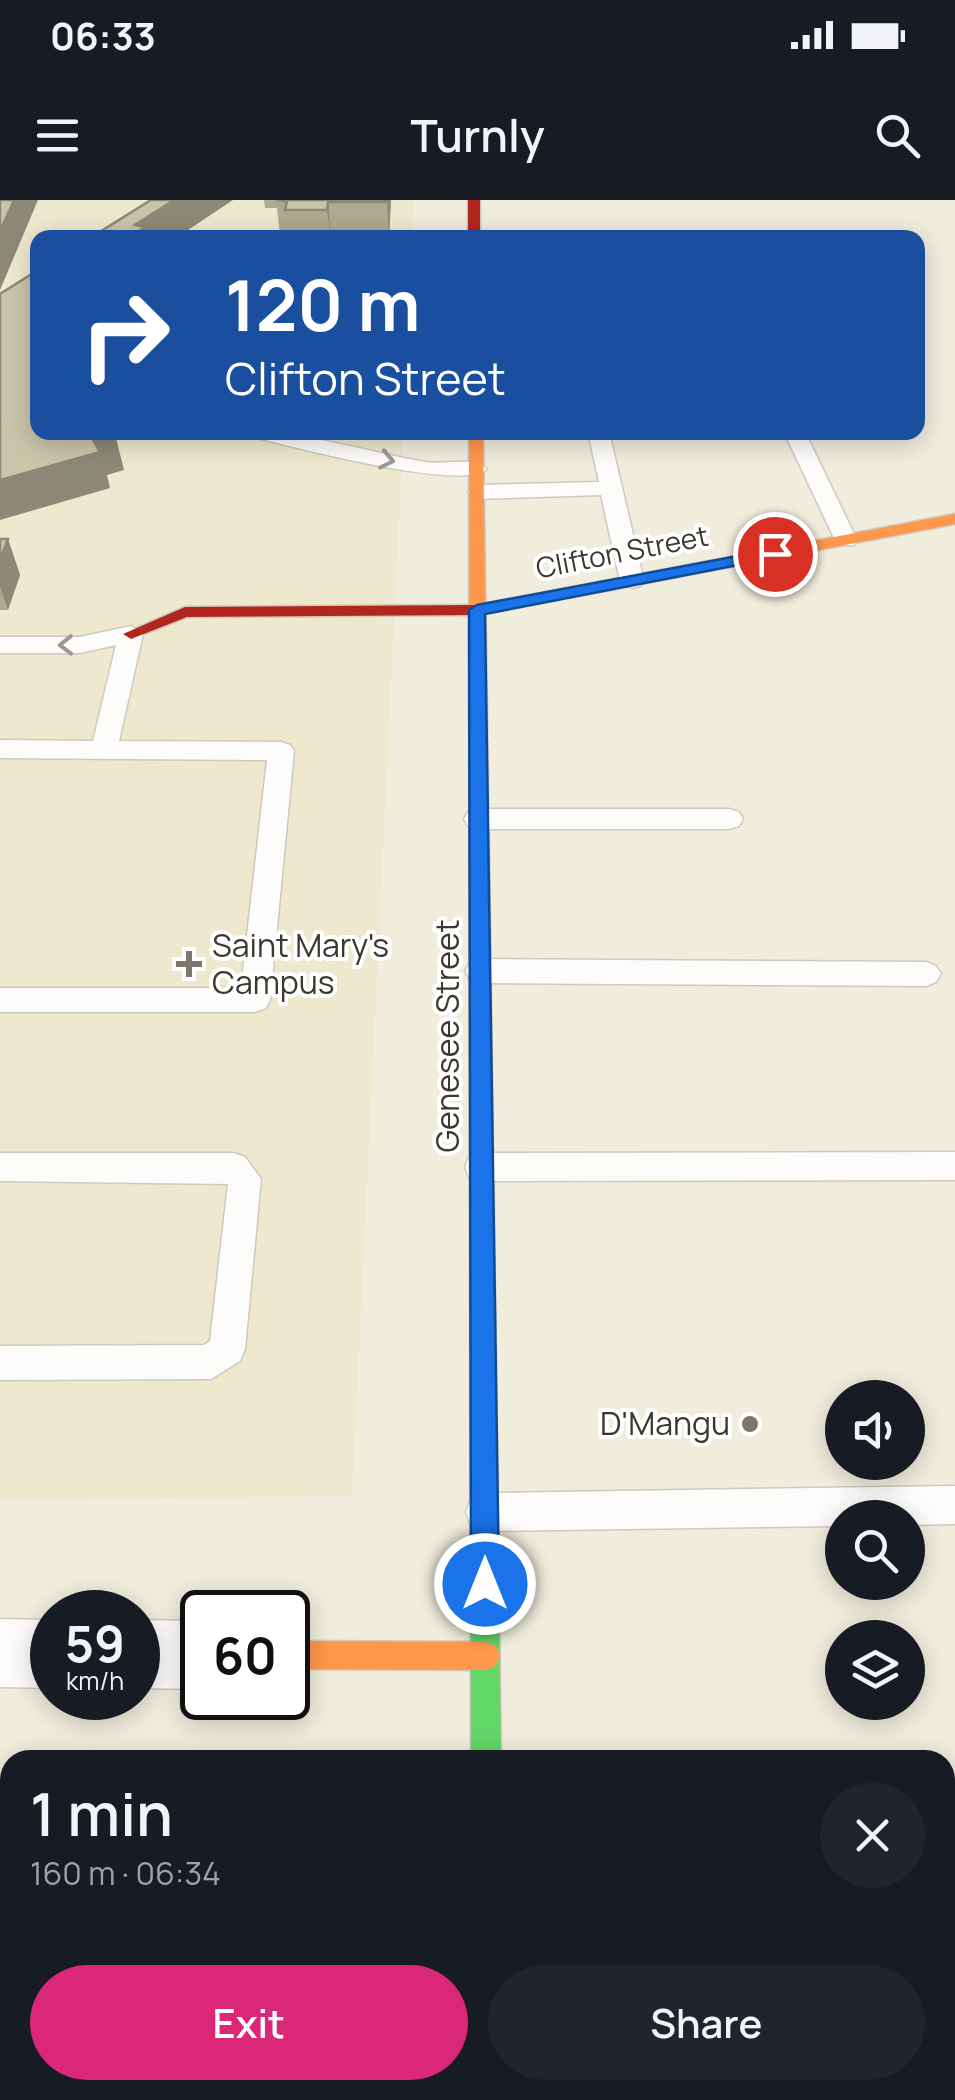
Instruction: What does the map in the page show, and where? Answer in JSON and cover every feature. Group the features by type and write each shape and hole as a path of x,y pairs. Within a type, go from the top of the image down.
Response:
{"main road":[{"path":"474,200 474,230"},
{"name":"Genesee Street","path":"476,440 486,1750"},
{"name":"Clifton Street","path":"131,634 185,612 477,610 955,520"},
{"path":"310,1655 486,1656"}],"street":[{"path":"0,1654 30,1654"}],"lane":[{"path":"295,440 477,481 612,488"},
{"path":"600,440 632,581"},
{"path":"798,440 846,540"},
{"path":"0,645 80,645 131,634 104,748"},
{"path":"0,749 281,750 255,1000 0,1000"},
{"path":"478,819 729,818"},
{"path":"480,971 926,974"},
{"path":"481,1167 955,1166"},
{"path":"0,1167 233,1167 246,1179 227,1350 211,1362 0,1362"},
{"path":"485,1512 955,1504"}],"shaded area":[{"name":"Saint Mary's Campus","path":"0,200 414,200 412,230 30,230 30,440 403,440 352,1496 0,1500"}],"building":[{"path":"0,200 14,200 0,231"},
{"path":"151,200 174,200 135,225 145,227 141,230 103,230"},
{"path":"276,200 387,202 328,202 327,210 285,210 287,201"},
{"path":"30,275 30,440 93,440 100,452 0,480 0,294"},
{"path":"0,539 8,539 0,560"}],"traffic: fast":[{"path":"482,1229 486,1750"}],"traffic: slow":[{"path":"476,440 482,1229"},
{"path":"604,586 955,519"},
{"path":"310,1655 486,1656"}],"traffic: jam":[{"path":"474,200 474,230"},
{"path":"131,634 185,612 477,610 604,586"}],"place":[{"name":"Saint Mary's Campus","path":"189,964"},
{"name":"D'Mangu","path":"750,1424"}],"route":[{"path":"485,1584 477,610 775,554"}]}
